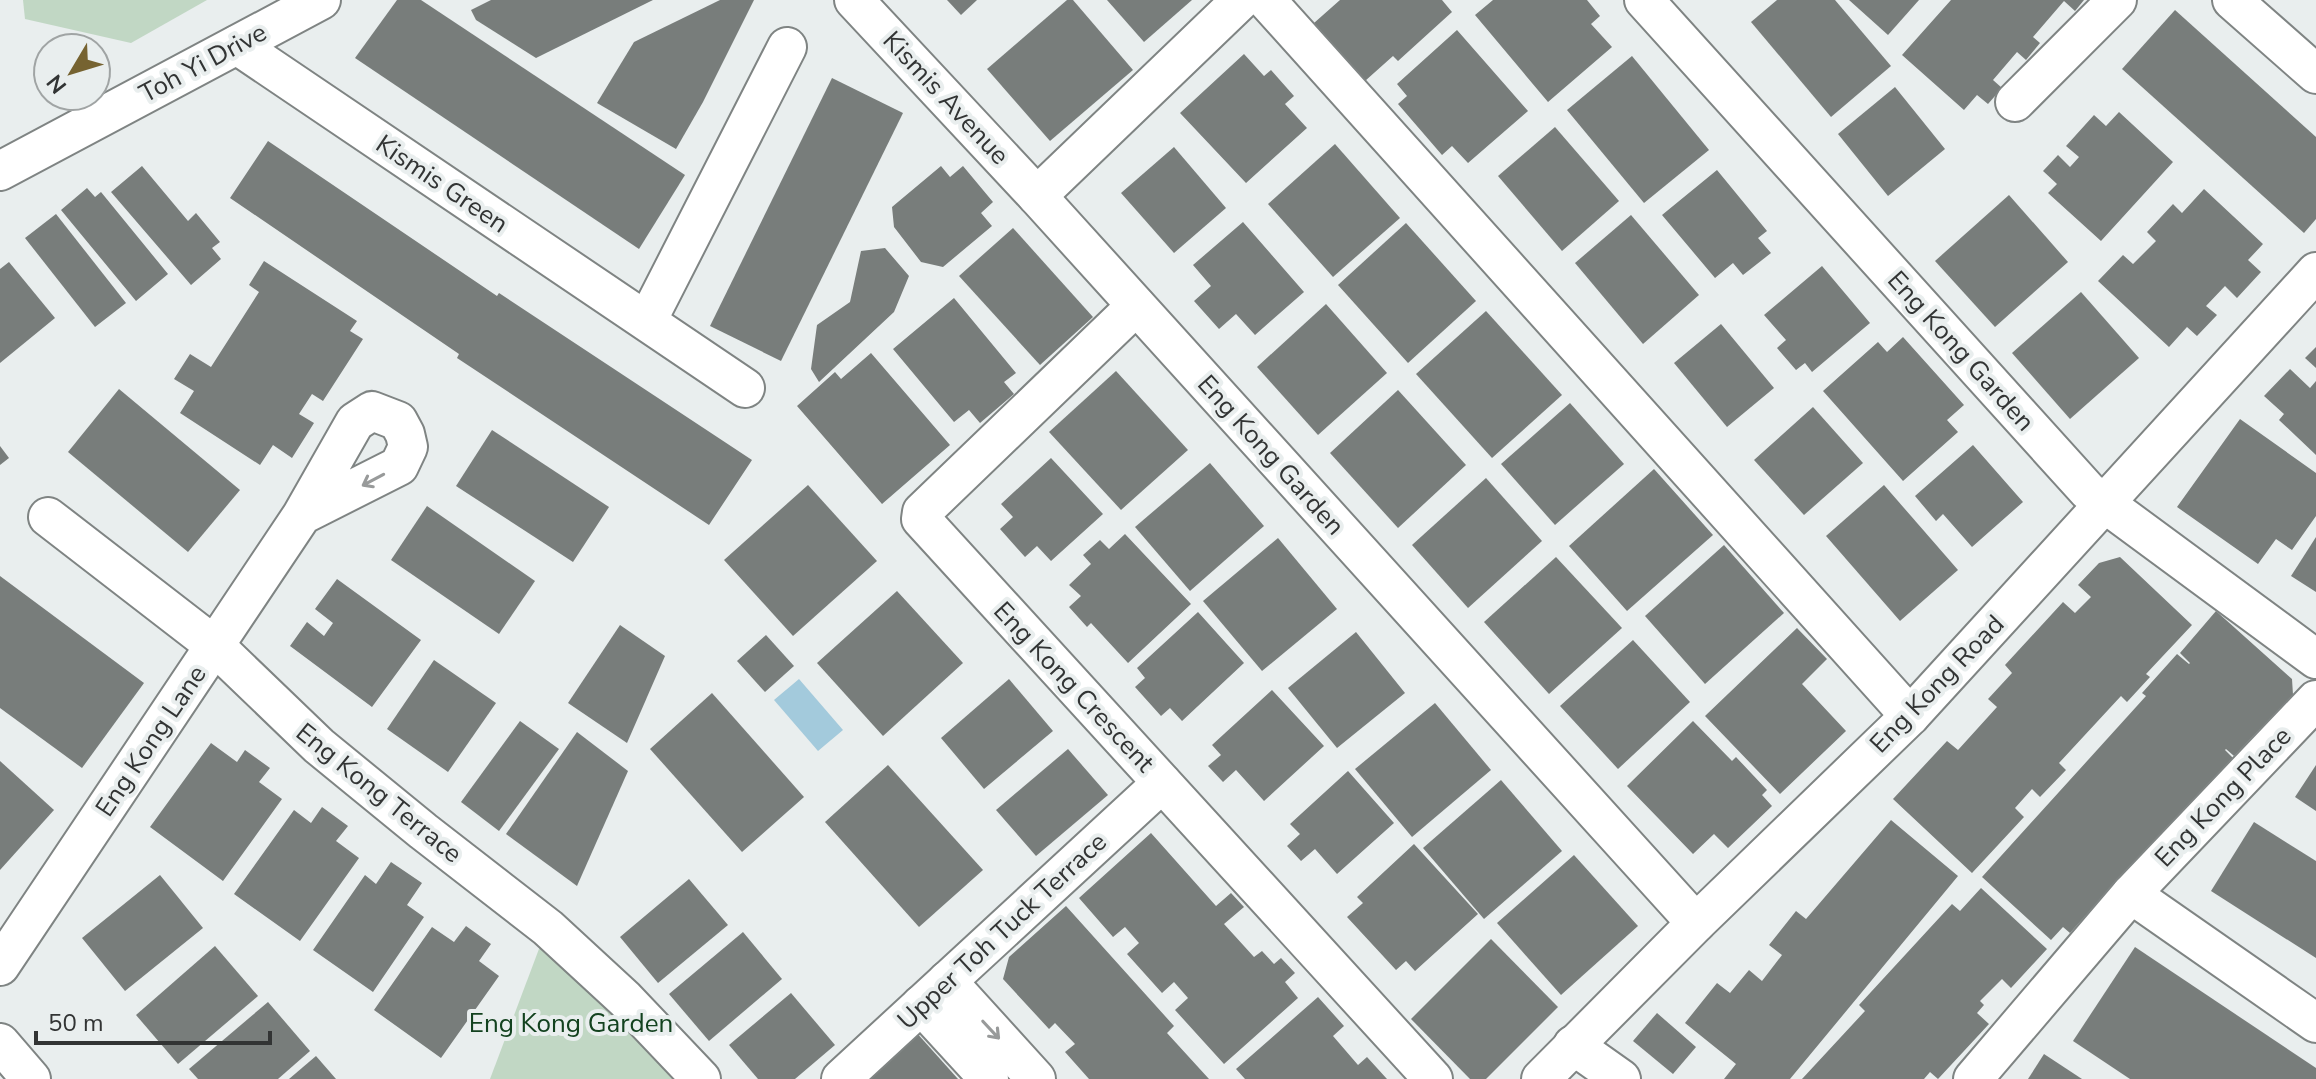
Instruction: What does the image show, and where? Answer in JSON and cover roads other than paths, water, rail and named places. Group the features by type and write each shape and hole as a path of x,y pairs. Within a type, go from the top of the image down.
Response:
{"street":[{"name":"Toh Yi Drive","path":"0,171 321,0"},
{"name":"Kismis Avenue","path":"854,0 1037,196"},
{"path":"1037,196 1241,0"},
{"path":"1266,0 1910,716"},
{"name":"Eng Kong Garden","path":"1644,0 2077,480 2104,505 2316,659"},
{"path":"2015,102 2117,0"},
{"path":"2232,0 2316,74"},
{"name":"Kismis Green","path":"237,45 745,388"},
{"path":"647,321 787,47"},
{"name":"Eng Kong Garden","path":"1037,196 1696,923"},
{"name":"Eng Kong Road","path":"1541,1079 1696,923 1910,716 2316,272"},
{"name":"Eng Kong Crescent","path":"1136,306 920,515 921,519 1433,1079"},
{"name":"Eng Kong Lane","path":"0,966 302,515"},
{"name":"Eng Kong Terrace","path":"48,517 215,646 319,746 548,928 625,999 701,1079"},
{"name":"Eng Kong Place","path":"1973,1079 2131,894 2316,700"},
{"name":"Upper Toh Tuck Terrace","path":"841,1079 1162,783"},
{"path":"2131,894 2316,1023"},
{"path":"934,993 989,1079"},
{"path":"934,993 1036,1079"},
{"path":"0,1043 31,1079"},
{"path":"1573,1045 1621,1079"}],"water":[{"path":"799,679 843,730 818,751 774,700"}]}
